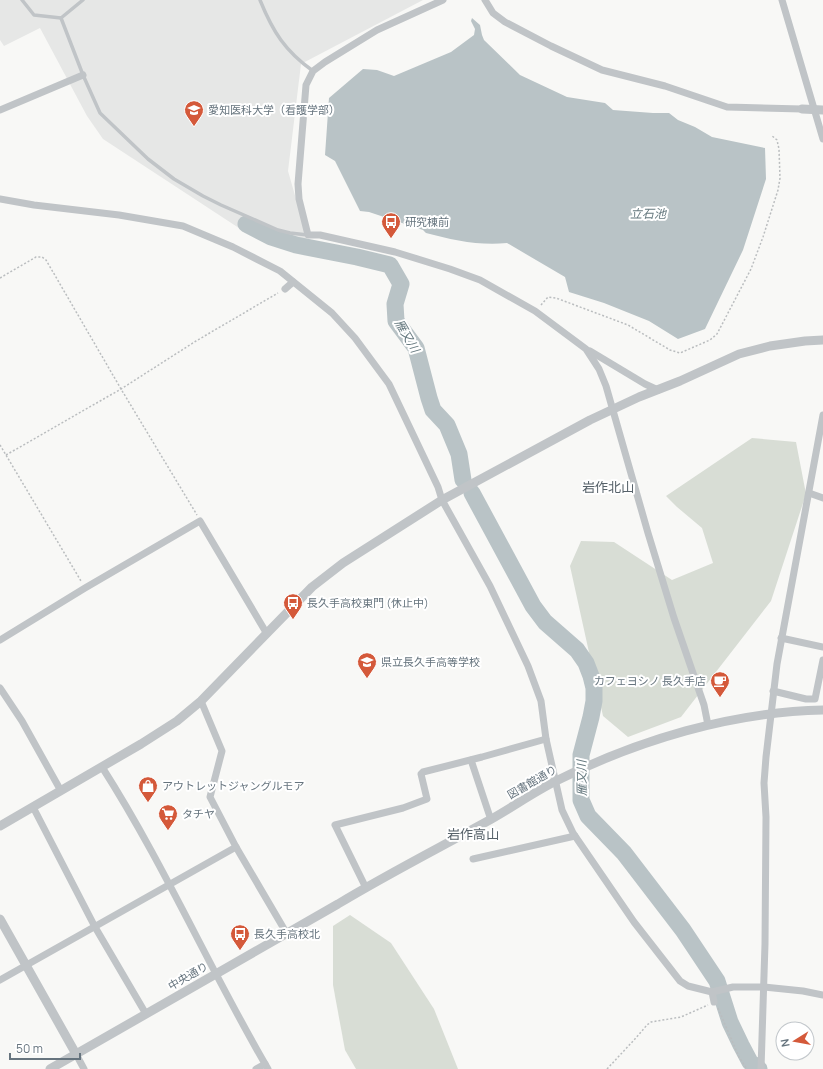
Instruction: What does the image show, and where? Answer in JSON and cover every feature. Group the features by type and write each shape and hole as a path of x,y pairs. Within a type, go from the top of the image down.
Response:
{"street":[{"path":"443,0 377,30 313,71 306,85 298,184 299,199 308,234 320,235 395,252 480,280 535,311 586,349 645,384 658,390"},
{"path":"485,0 493,13 505,22 602,70 665,86 727,107 819,110"},
{"path":"782,0 819,110 823,139"},
{"path":"0,110 83,75"},
{"path":"0,198 34,205 119,215 183,226 243,252 280,271 332,313 355,338 389,384 438,487 442,500 490,586 528,666 541,701 546,739 562,810 575,836 634,922 680,981 688,986 713,992 733,987 764,987 803,991 823,995"},
{"path":"284,289 293,282"},
{"path":"0,826 141,744 177,720 201,701 312,587 343,563 442,500 551,440 613,409 740,354 770,346 823,340"},
{"path":"586,349 599,369 613,409 648,533 674,618 704,706 708,725"},
{"path":"761,1069 764,987 766,825 764,783 770,714 781,638 823,415"},
{"path":"809,493 823,498"},
{"path":"0,640 85,588 200,521 267,634"},
{"path":"781,638 823,647"},
{"path":"773,691 806,699 815,699 823,660"},
{"path":"0,688 22,721 61,791"},
{"path":"201,701 222,752 210,797 236,847 287,934"},
{"name":"図書館通り","path":"338,904 490,820 556,781 591,765 678,732 770,714 823,710"},
{"path":"366,888 335,825 403,808 427,799 421,774 423,772 546,739"},
{"path":"471,760 490,820"},
{"path":"102,767 123,801 170,885 215,974 267,1066 256,1069"},
{"path":"32,807 95,927 146,1014"},
{"path":"473,859 575,836"},
{"path":"0,980 236,847"},
{"name":"中央通り","path":"50,1069 338,904"},
{"path":"0,919 84,1069"},
{"path":"713,992 714,1002"}],"lane":[{"path":"22,0 34,15 61,18 83,0"},
{"path":"260,0 271,25 281,42 299,61 313,71"},
{"path":"61,18 83,75 100,113 148,159 174,180 203,196 267,225 290,233 308,234"}],"path":[{"path":"535,311 548,297 556,298 628,326 670,350 680,353 710,340 717,334 751,269 778,190 780,178 779,149 777,140 771,135"},
{"path":"0,278 36,257 42,257 46,260 120,389 200,521"},
{"path":"6,455 120,389 196,341 284,289"},
{"path":"0,445 85,588"},
{"path":"607,1069 646,1025 651,1022 681,1017 714,1002 721,1013 739,1057 747,1069"}],"shaded area":[{"name":"愛知医科大学（看護学部）","path":"0,0 423,0 301,64 288,171 312,255 245,232 103,139 87,116 40,28 4,46 0,40"},
{"path":"752,438 796,442 806,494 771,601 681,717 628,737 603,716 570,566 581,541 614,542 672,580 713,563 702,528 666,496"},
{"path":"350,915 391,943 434,1009 458,1069 356,1069 345,1050 333,985 333,926"}],"water":[{"name":"立石池","path":"472,18 480,25 484,40 520,75 567,97 605,103 613,110 669,113 678,120 695,127 712,137 765,148 766,179 743,250 705,329 678,339 649,321 604,303 569,292 565,277 507,243 487,244 446,238 426,233 423,230 369,212 360,211 335,161 325,155 329,98 363,69 377,70 394,76 451,52 474,35 475,29 471,21"}],"waterway":[{"name":"雁又川","path":"246,224 271,237 296,245 390,265 401,284 395,304 396,321 416,348 433,410 447,425 459,454 463,480"},
{"name":"雁又川","path":"472,493 533,606 545,622 577,650 586,663 591,676 594,688 594,701 581,755 581,800 588,816 624,853 683,930 717,981 730,1022 750,1062 759,1069"}],"place":[{"name":"愛知医科大学（看護学部）","path":"194,127"},
{"name":"研究棟前","path":"391,239"},
{"name":"長久手高校東門 (休止中)","path":"293,620"},
{"name":"県立長久手高等学校","path":"367,679"},
{"name":"カフェヨシノ 長久手店","path":"720,698"},
{"name":"アウトレットジャングルモア","path":"148,803"},
{"name":"タチヤ","path":"168,831"},
{"name":"長久手高校北","path":"240,951"}],"district":[{"name":"岩作北山","path":"608,487"},
{"name":"岩作高山","path":"473,834"}]}
